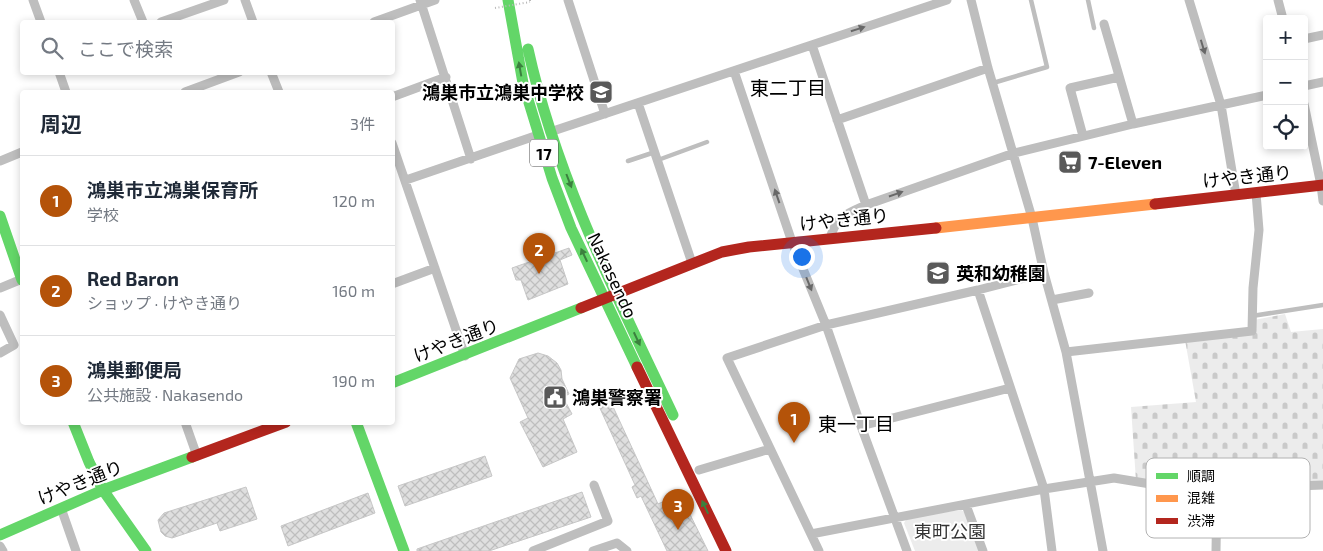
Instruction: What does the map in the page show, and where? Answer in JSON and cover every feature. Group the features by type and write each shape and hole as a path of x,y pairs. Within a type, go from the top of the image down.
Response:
{"main road":[{"name":"Nakasendo","path":"508,0 523,83 538,135 571,228 726,551"},
{"name":"Nakasendo","path":"518,0 531,65 550,132 579,207 616,294 738,551"},
{"name":"けやき通り","path":"395,382 465,356 722,252 792,242 1032,218 1322,185"},
{"path":"0,216 4,243 20,275"},
{"path":"74,425 103,490 143,550"},
{"name":"けやき通り","path":"0,535 103,490 278,425"},
{"path":"357,425 404,551"}],"street":[{"path":"33,0 40,20"},
{"path":"134,0 142,20"},
{"path":"167,20 224,0"},
{"path":"245,0 252,20"},
{"path":"379,20 420,3 435,0"},
{"path":"568,0 606,114"},
{"path":"550,132 947,0"},
{"path":"971,0 988,68 1032,218 1044,272 1066,352 1103,551"},
{"path":"1189,0 1221,104 1236,194"},
{"path":"1278,0 1282,15"},
{"path":"420,3 446,77 471,159"},
{"path":"1104,24 1133,124"},
{"path":"1308,38 1323,35"},
{"path":"812,45 866,205"},
{"path":"838,120 988,68"},
{"path":"734,71 792,242 826,325 907,551"},
{"path":"60,75 65,90"},
{"path":"190,90 231,75"},
{"path":"272,75 278,90"},
{"path":"395,96 446,77"},
{"path":"1083,136 1070,88 1119,77"},
{"path":"1308,85 1323,82"},
{"path":"830,238 834,225 847,214 866,205 1014,153 1133,124 1263,96"},
{"path":"638,103 692,263"},
{"path":"1304,105 1322,185 1323,201"},
{"path":"406,180 538,135"},
{"path":"395,151 465,356"},
{"path":"0,161 20,153"},
{"path":"1066,352 1252,331 1253,288 1259,230 1256,193"},
{"path":"395,283 435,268"},
{"path":"819,551 727,358 826,325 978,290 1044,272"},
{"path":"0,288 20,280"},
{"path":"978,290 1044,489 1052,551"},
{"path":"1052,300 1089,293"},
{"path":"0,315 14,345 0,353"},
{"path":"861,426 1010,388"},
{"path":"186,425 197,456"},
{"path":"699,470 770,449"},
{"path":"811,534 1044,489 1114,478 1146,483"},
{"path":"533,551 608,521 594,485"},
{"path":"1310,488 1323,488"},
{"path":"966,505 983,551"},
{"path":"60,508 76,551"},
{"path":"1216,538 1216,551"},
{"path":"593,551 617,543 627,551"},
{"path":"0,546 3,551"}],"lane":[{"path":"993,84 1047,67 1031,0"},
{"path":"1088,0 1094,28"},
{"path":"628,161 656,156 707,142"},
{"path":"1252,316 1323,305"}],"path":[{"path":"495,8 530,1"}],"green space":[{"path":"1285,314 1291,332 1323,329 1323,485 1310,485 1310,458 1146,458 1146,483 1136,481 1131,407 1196,402 1185,340 1255,331 1254,320"},
{"name":"東町公園","path":"961,510 966,513 979,551 915,551 904,523 908,517"}],"building":[{"path":"569,248 572,255 560,260 568,284 528,300 521,280 516,280 512,268"},
{"path":"538,353 548,356 557,363 561,370 562,379 569,394 563,397 572,414 563,419 577,452 543,467 520,422 528,418 510,378 519,359"},
{"path":"609,398 658,504 680,494 708,551 667,551 641,496 637,498 632,487 635,485 598,404"},
{"path":"485,456 492,476 405,506 398,486"},
{"path":"246,487 257,519 220,531 217,523 172,538 165,536 161,532 158,520 164,513"},
{"path":"582,492 591,517 489,551 417,551 417,549"},
{"path":"368,493 375,513 288,546 281,526"}],"traffic: fast":[{"path":"508,0 523,83 552,178 571,228 637,367"},
{"path":"528,49 540,97 571,190 610,281 673,415"},
{"path":"0,216 20,274"},
{"path":"395,382 581,308"},
{"path":"74,425 103,490 146,551"},
{"path":"357,425 404,551"},
{"path":"0,535 103,490 192,457"}],"traffic: slow":[{"path":"936,228 1155,204"}],"traffic: jam":[{"path":"1155,204 1323,185"},
{"path":"581,308 722,252 749,247 936,228"},
{"path":"637,367 726,551"},
{"path":"192,457 278,425"}],"place":[{"name":"鴻巣市立鴻巣中学校","path":"601,92"},
{"name":"7-Eleven","path":"1070,162"},
{"name":"英和幼稚園","path":"938,273"},
{"name":"Red Baron","path":"539,274"},
{"name":"鴻巣警察署","path":"555,397"},
{"name":"鴻巣市立鴻巣保育所","path":"794,443"},
{"name":"鴻巣郵便局","path":"678,530"}],"district":[{"name":"東二丁目","path":"788,87"},
{"name":"東一丁目","path":"856,423"}]}
